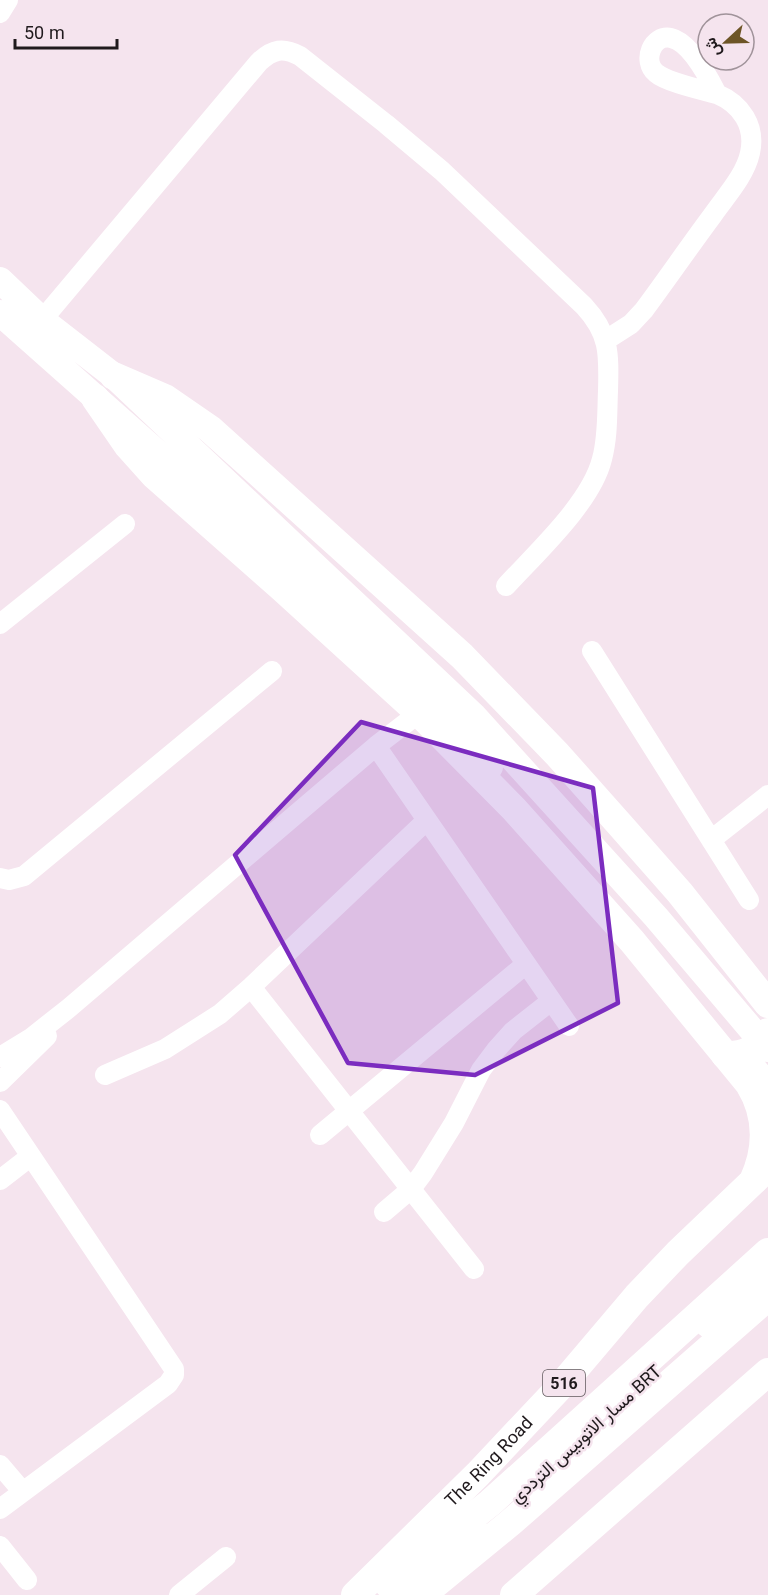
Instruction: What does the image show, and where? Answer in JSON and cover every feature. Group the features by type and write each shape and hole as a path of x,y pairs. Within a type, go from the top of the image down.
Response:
{"highway":[{"path":"114,376 148,389 196,417 462,656 557,754 680,893 768,1004"},
{"path":"95,398 128,446 161,481 419,714 513,809 633,941 754,1093 765,1122 764,1152 760,1174"},
{"path":"725,1055 750,1051 763,1040 768,1032"},
{"name":"The Ring Road","path":"354,1595 486,1465 559,1388 637,1296 760,1174"},
{"name":"The Ring Road","path":"374,1595 490,1503 768,1252"},
{"path":"422,1595 510,1523 768,1297"},
{"path":"514,1595 768,1372"}],"main road":[{"path":"0,280 42,320 114,376 474,716 656,917 768,1049"},
{"path":"0,313 277,559 460,734 639,934 768,1085"}],"lane":[{"path":"0,13 8,0"},
{"path":"42,320 259,62 272,51 279,49 300,56 442,171 584,306 597,322 606,340 609,355 605,441 599,471 584,498 506,586"},
{"path":"606,340 631,324 644,310 746,166 752,145 748,123 736,105 717,94"},
{"path":"0,624 125,524"},
{"path":"591,651 748,900"},
{"path":"0,878 9,880 24,876 272,671"},
{"path":"0,1057 44,1028 69,1008 376,746 419,714"},
{"path":"376,746 569,1026"},
{"path":"711,840 768,795"},
{"path":"105,1075 145,1059 183,1039 220,1014 428,820"},
{"path":"320,1136 526,964"},
{"path":"251,987 474,1269"},
{"path":"384,1212 411,1189 454,1123 488,1060 513,1031 551,1001"},
{"path":"0,1082 37,1047 69,1008"},
{"path":"0,1110 174,1369 172,1380 168,1384 0,1509"},
{"path":"0,1180 31,1156"},
{"name":"مسار الاتوبيس الترددي BRT","path":"403,1595 768,1272"},
{"path":"0,1465 20,1494"},
{"path":"0,1486 20,1494"},
{"path":"0,1546 27,1580"},
{"path":"179,1595 226,1557"}],"highlighted area":[{"path":"361,722 593,788 618,1003 475,1075 348,1063 235,855"}]}
